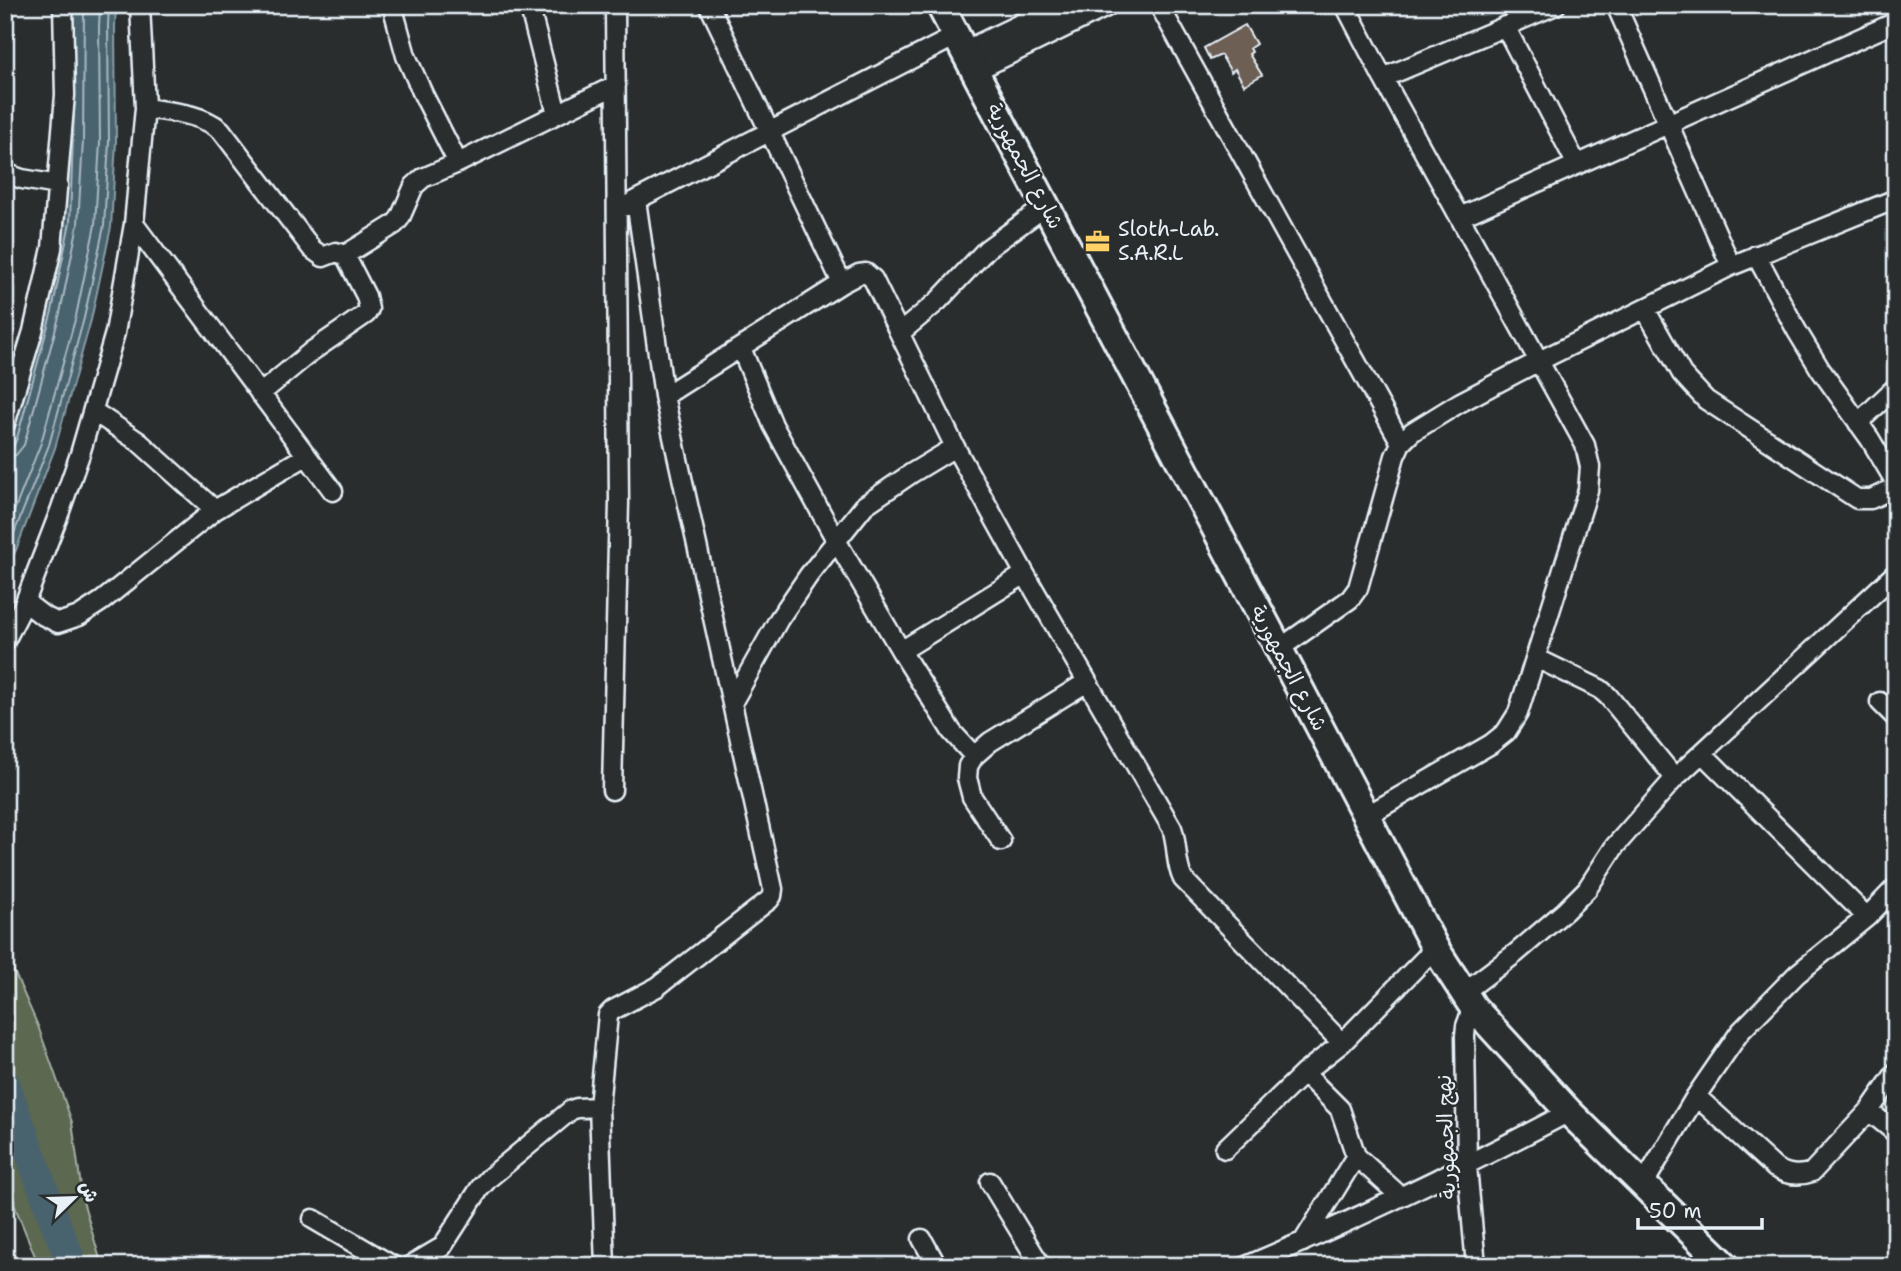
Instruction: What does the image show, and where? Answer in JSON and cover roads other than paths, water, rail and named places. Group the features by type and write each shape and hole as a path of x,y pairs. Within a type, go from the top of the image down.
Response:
{"main road":[{"name":"شارع الجمهورية","path":"940,5 1435,948 1469,1000 1569,1112 1726,1266"}],"street":[{"path":"5,424 33,331 52,248 65,95 63,5"},
{"path":"5,641 25,602 60,511 116,333 134,224 145,108 140,5"},
{"path":"393,5 406,56 458,163"},
{"path":"529,5 557,114"},
{"path":"612,790 619,502 615,5"},
{"path":"709,5 842,283"},
{"path":"965,53 1065,5"},
{"path":"617,214 636,200 770,130 965,53 1105,5"},
{"path":"1159,5 1401,443"},
{"path":"1345,5 1585,444 1590,467 1588,490 1536,658 1518,713 1506,732 1491,744 1366,816"},
{"path":"1383,78 1556,5"},
{"path":"1616,5 1731,266"},
{"path":"1460,217 1896,22"},
{"path":"1505,26 1577,165"},
{"path":"145,108 196,117 211,122 221,130 313,249 323,257 336,253 345,255 395,224 418,181 616,85"},
{"path":"5,173 58,185"},
{"path":"1279,649 1350,599 1358,588 1395,456 1401,443 1412,432 1459,403 1539,361 1731,266 1896,198"},
{"path":"606,1266 599,1107 608,1015 657,987 769,900 773,888 664,396 636,200"},
{"path":"900,333 938,301 987,249 1046,206"},
{"path":"134,224 333,491"},
{"path":"260,394 312,351 366,314 369,309 366,296 345,255"},
{"path":"1645,309 1682,374 1706,400 1857,499 1871,499 1896,485 1809,350 1756,255"},
{"path":"664,396 842,283 866,273 873,279 955,447 1172,828 1178,851 1179,871 1183,879 1342,1043"},
{"path":"741,348 773,425 836,540 952,732 974,755"},
{"path":"1858,424 1896,387"},
{"path":"93,411 139,442 215,510"},
{"path":"732,703 779,619 865,505 955,447"},
{"path":"25,602 58,623 79,616 102,601 215,510 306,456"},
{"path":"1469,1000 1587,889 1605,865 1609,853 1675,778 1896,573"},
{"path":"901,651 1025,574"},
{"path":"1536,658 1608,696 1675,778"},
{"path":"1001,841 972,797 967,778 968,766 974,755 990,742 1087,681"},
{"path":"1880,702 1896,718"},
{"path":"1702,753 1867,918"},
{"path":"1643,1185 1696,1096 1740,1032 1797,974 1867,918 1896,887"},
{"path":"1225,1149 1304,1073 1342,1043 1435,948"},
{"name":"نهج الجمهورية","path":"1469,1000 1465,1036 1467,1166 1476,1266"},
{"path":"1696,1096 1775,1168 1785,1174 1801,1176 1812,1172 1869,1111 1896,1072"},
{"path":"1304,1073 1339,1109 1356,1156 1400,1196"},
{"path":"410,1266 442,1247 480,1188 497,1171 571,1110 599,1107"},
{"path":"1869,1111 1896,1133"},
{"path":"1246,1266 1467,1166 1569,1112"},
{"path":"1304,1242 1356,1156"},
{"path":"990,1182 1041,1266"},
{"path":"313,1219 393,1266"},
{"path":"922,1239 937,1266"}],"water":[{"path":"68,5 116,5 116,142 111,227 91,320 55,448 16,550 5,571 5,452 45,309"}],"waterway":[{"path":"5,1084 73,1266"}],"place":[{"name":"Sloth-Lab. S.A.R.L","path":"1098,241"}]}
